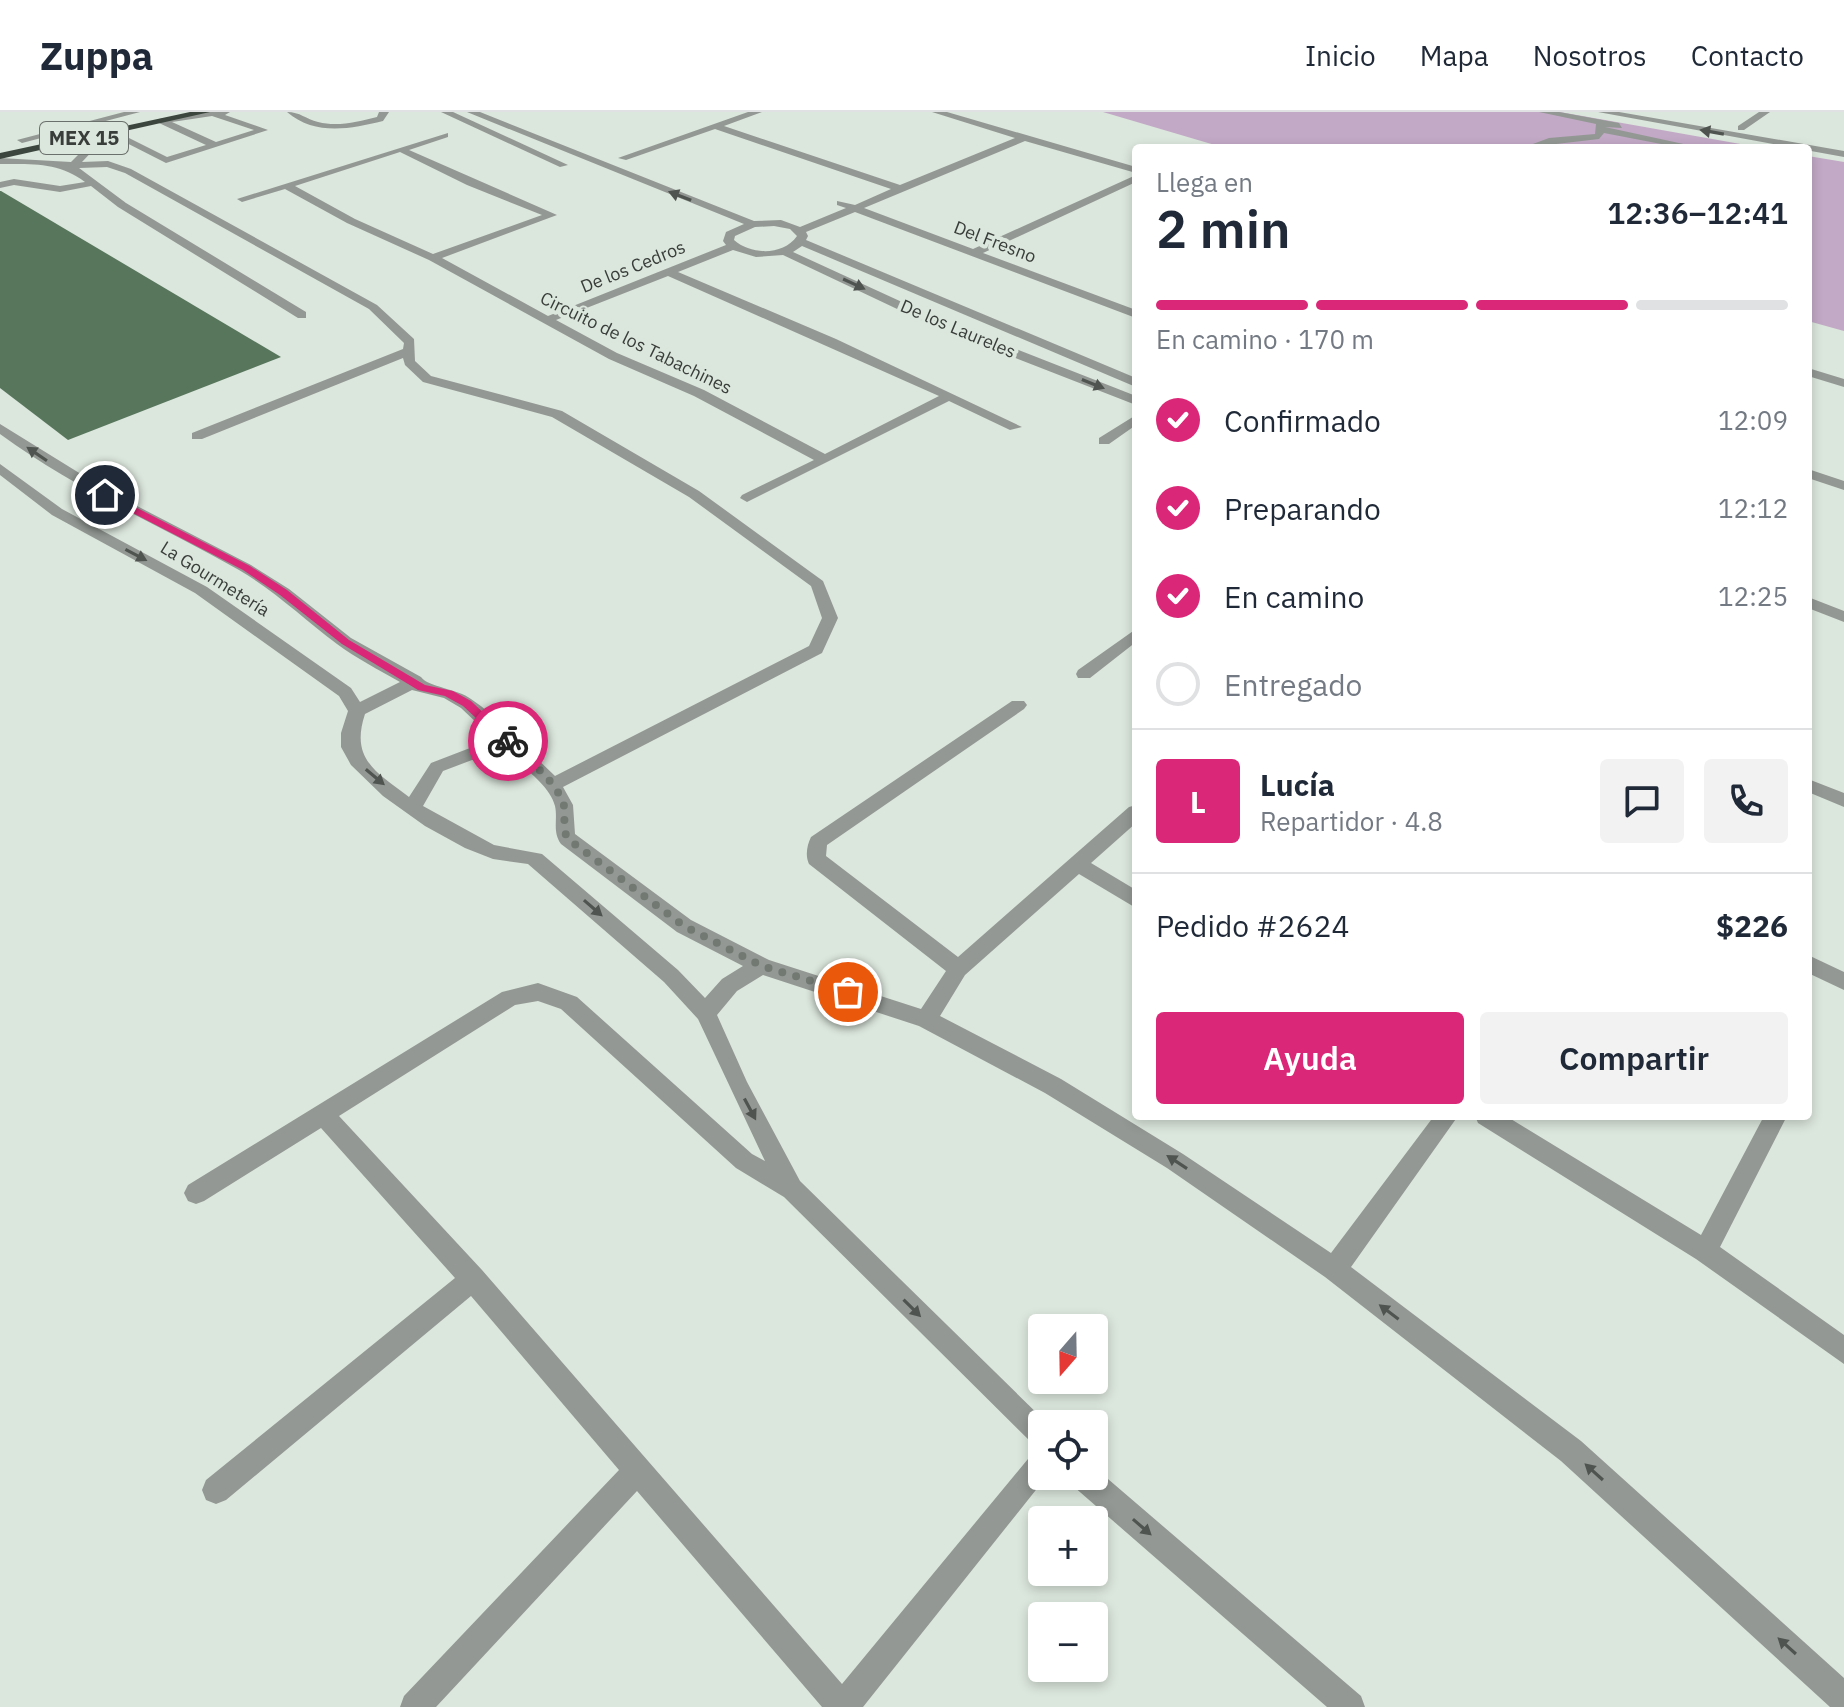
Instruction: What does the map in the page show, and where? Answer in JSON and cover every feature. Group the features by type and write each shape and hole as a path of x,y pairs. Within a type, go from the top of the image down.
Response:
{"highway":[{"name":"MEX 15","path":"0,145 210,113"},
{"name":"MEX 15","path":"0,158 163,118"}],"street":[{"path":"22,140 135,112"},
{"path":"210,113 225,112"},
{"path":"292,112 325,128 350,127 380,119 384,112"},
{"path":"446,112 485,117 753,224 781,224 796,218"},
{"path":"623,158 757,112"},
{"path":"937,112 1132,169"},
{"path":"1544,112 1771,144"},
{"path":"1741,128 1765,112"},
{"path":"110,132 166,160 263,130 210,113"},
{"path":"470,117 534,154 579,170"},
{"path":"163,118 215,145"},
{"path":"1540,144 1599,136 1602,121"},
{"path":"1602,121 1683,144"},
{"path":"1602,121 1722,144"},
{"path":"714,126 901,189"},
{"path":"71,165 92,146 96,135"},
{"path":"242,199 341,165 445,135"},
{"path":"811,213 887,185 912,181 1023,138"},
{"path":"534,154 555,147"},
{"path":"400,149 471,183 552,215 433,258"},
{"path":"1812,150 1844,154"},
{"path":"0,158 71,165 108,164 128,171 373,307 410,342 409,362 427,379 557,414 694,494 818,584 830,618 816,649 553,785 564,805 565,835 568,839 665,915 762,966 926,1019 1053,1086 1334,1269 1571,1451 1844,1699"},
{"path":"1812,160 1844,166"},
{"path":"71,165 122,205 302,315"},
{"path":"973,253 1132,180"},
{"path":"719,227 736,244 783,251 800,236 912,181"},
{"path":"0,185 14,182 60,189 94,183"},
{"name":"Circuito de los Tabachines","path":"286,185 351,221 433,258 613,356 699,393 823,459"},
{"path":"668,203 682,209"},
{"name":"Del Fresno","path":"841,203 973,253 1119,302 1132,311"},
{"path":"736,244 753,224"},
{"name":"De los Laureles","path":"781,224 956,310 1132,381"},
{"name":"De los Cedros","path":"547,320 736,244"},
{"name":"De los Cedros","path":"562,328 629,295 684,279 736,244"},
{"name":"De los Laureles","path":"783,251 935,322 1132,399"},
{"path":"667,271 832,342 1015,427"},
{"path":"197,436 410,351"},
{"path":"1812,373 1844,383"},
{"path":"747,498 823,459 892,430 949,396"},
{"path":"1104,441 1132,422"},
{"name":"La Gourmetería","path":"1,430 93,489 246,568 283,592 345,642 415,681 422,688 449,693 467,704 553,785"},
{"name":"La Gourmetería","path":"0,468 57,512 201,590 254,625 345,692 357,711"},
{"path":"1812,474 1844,486"},
{"path":"1812,604 1844,617"},
{"path":"1084,674 1132,637"},
{"path":"415,681 357,711 348,743 356,761 412,808 450,834 490,852 520,854 535,859 664,970 706,1014 738,1086 792,1189"},
{"path":"958,969 816,859 818,842 1018,705"},
{"path":"412,808 437,767 470,754 517,750"},
{"path":"1812,787 1844,800"},
{"path":"926,1019 958,969 1132,816"},
{"path":"1078,864 1132,898"},
{"path":"1812,965 1844,982"},
{"path":"706,1014 718,994 737,978 762,966"},
{"path":"196,1193 510,998 538,992 569,1003 744,1161 792,1189 1028,1423"},
{"path":"323,1114 473,1279 842,1707 1028,1477"},
{"path":"1334,1269 1444,1120"},
{"path":"1492,1120 1705,1251 1844,1351"},
{"path":"1705,1251 1774,1120"},
{"path":"216,1490 473,1279"},
{"path":"415,1707 638,1470"},
{"path":"1099,1490 1350,1707"}],"shaded area":[{"path":"1103,112 1560,112 1740,144 1211,144"},
{"path":"1812,157 1844,162 1844,331 1812,322"}],"building":[{"path":"0,191 281,357 68,440 0,388"}],"way so far":[{"path":"508,741 553,785 564,805 565,835 568,839 665,915 762,966 848,992"}],"route":[{"path":"105,495 246,568 283,592 345,642 415,681 422,688 449,693 467,704 508,741"}]}
